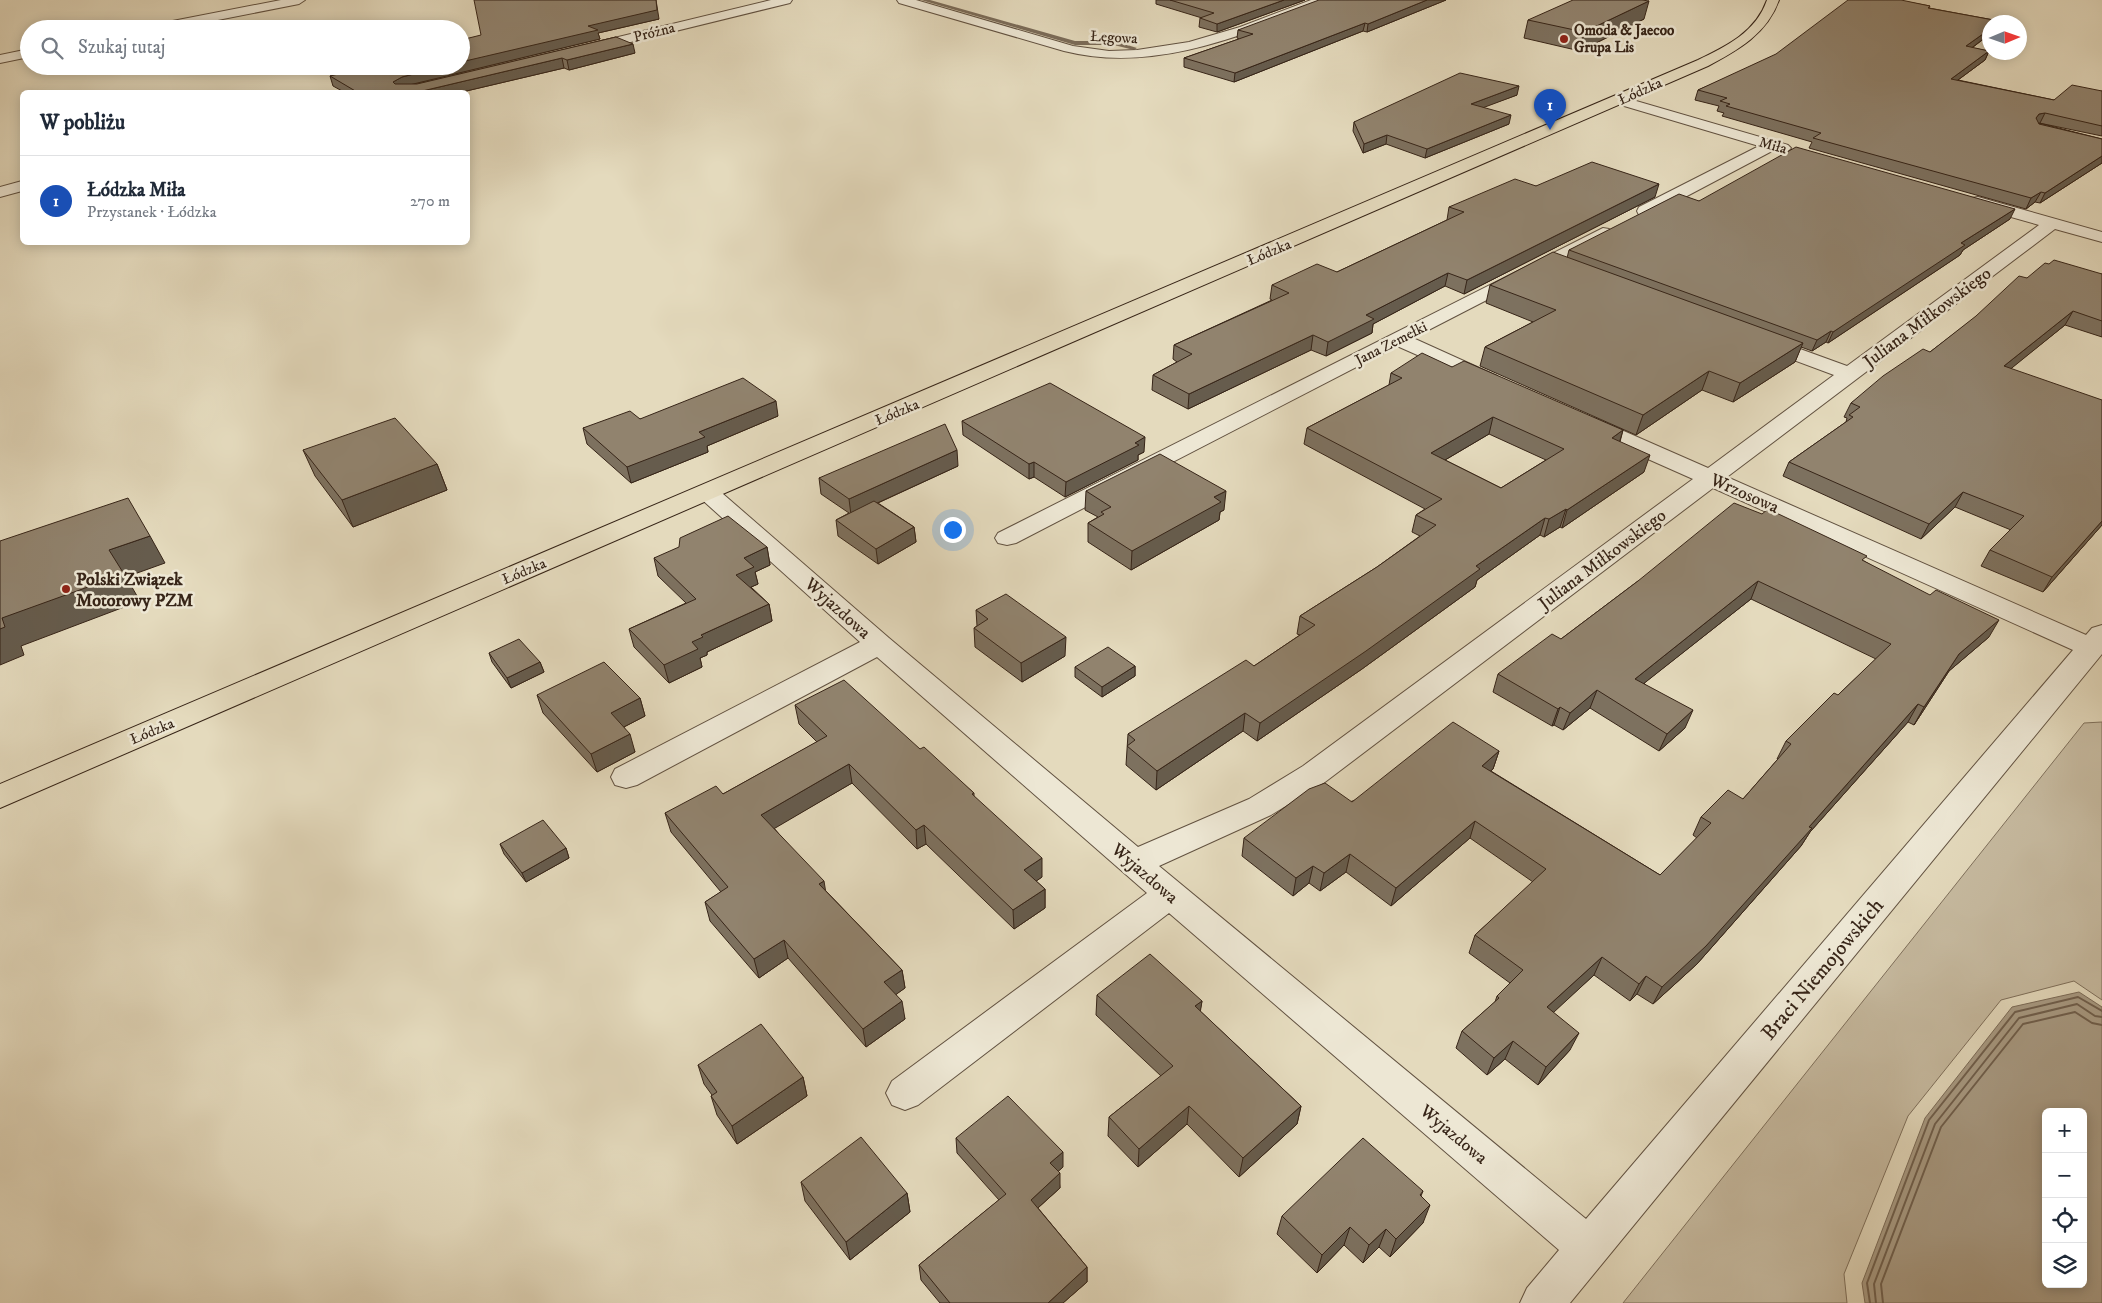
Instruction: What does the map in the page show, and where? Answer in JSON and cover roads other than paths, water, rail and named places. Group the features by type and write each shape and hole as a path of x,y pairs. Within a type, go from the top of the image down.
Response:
{"main road":[{"name":"Łódzka","path":"0,796 1703,63 1734,46 1760,24 1768,14 1773,0"}],"street":[{"path":"198,20 299,0"},
{"name":"Próżna","path":"573,52 786,0"},
{"name":"Łęgowa","path":"903,0 1082,52 1125,55 1169,51 1206,42 1256,26 1322,0"},
{"path":"0,59 20,55"},
{"name":"Miła","path":"1619,100 1802,153"},
{"name":"Jana Zemełki","path":"1007,538 1398,340 1558,265 1622,224 1773,145"},
{"path":"0,192 20,187"},
{"path":"1965,199 2102,237"},
{"name":"Juliana Miłkowskiego","path":"1134,863 1260,807 1314,774 2052,223"},
{"path":"1750,336 1850,374"},
{"path":"1398,340 1514,391"},
{"name":"Wrzosowa","path":"1568,415 1711,478 2097,641"},
{"name":"Wyjazdowa","path":"707,492 879,644 1170,894 1587,1247"},
{"name":"Braci Niemojowskich","path":"1542,1303 2097,641"},
{"path":"626,777 879,644"},
{"path":"905,1093 1170,894"}],"water":[{"path":"2079,992 2102,1007 2102,1303 1865,1303 1862,1283 1925,1118 2012,1007"}],"waterway":[{"path":"924,0 1075,43 1114,43 1134,48"}],"place":[{"name":"Omoda & Jaecoo Grupa Lis","path":"1564,39"},
{"name":"Łódzka Miła","path":"1550,130"},
{"name":"Polski Związek Motorowy PZM","path":"66,589"}]}
